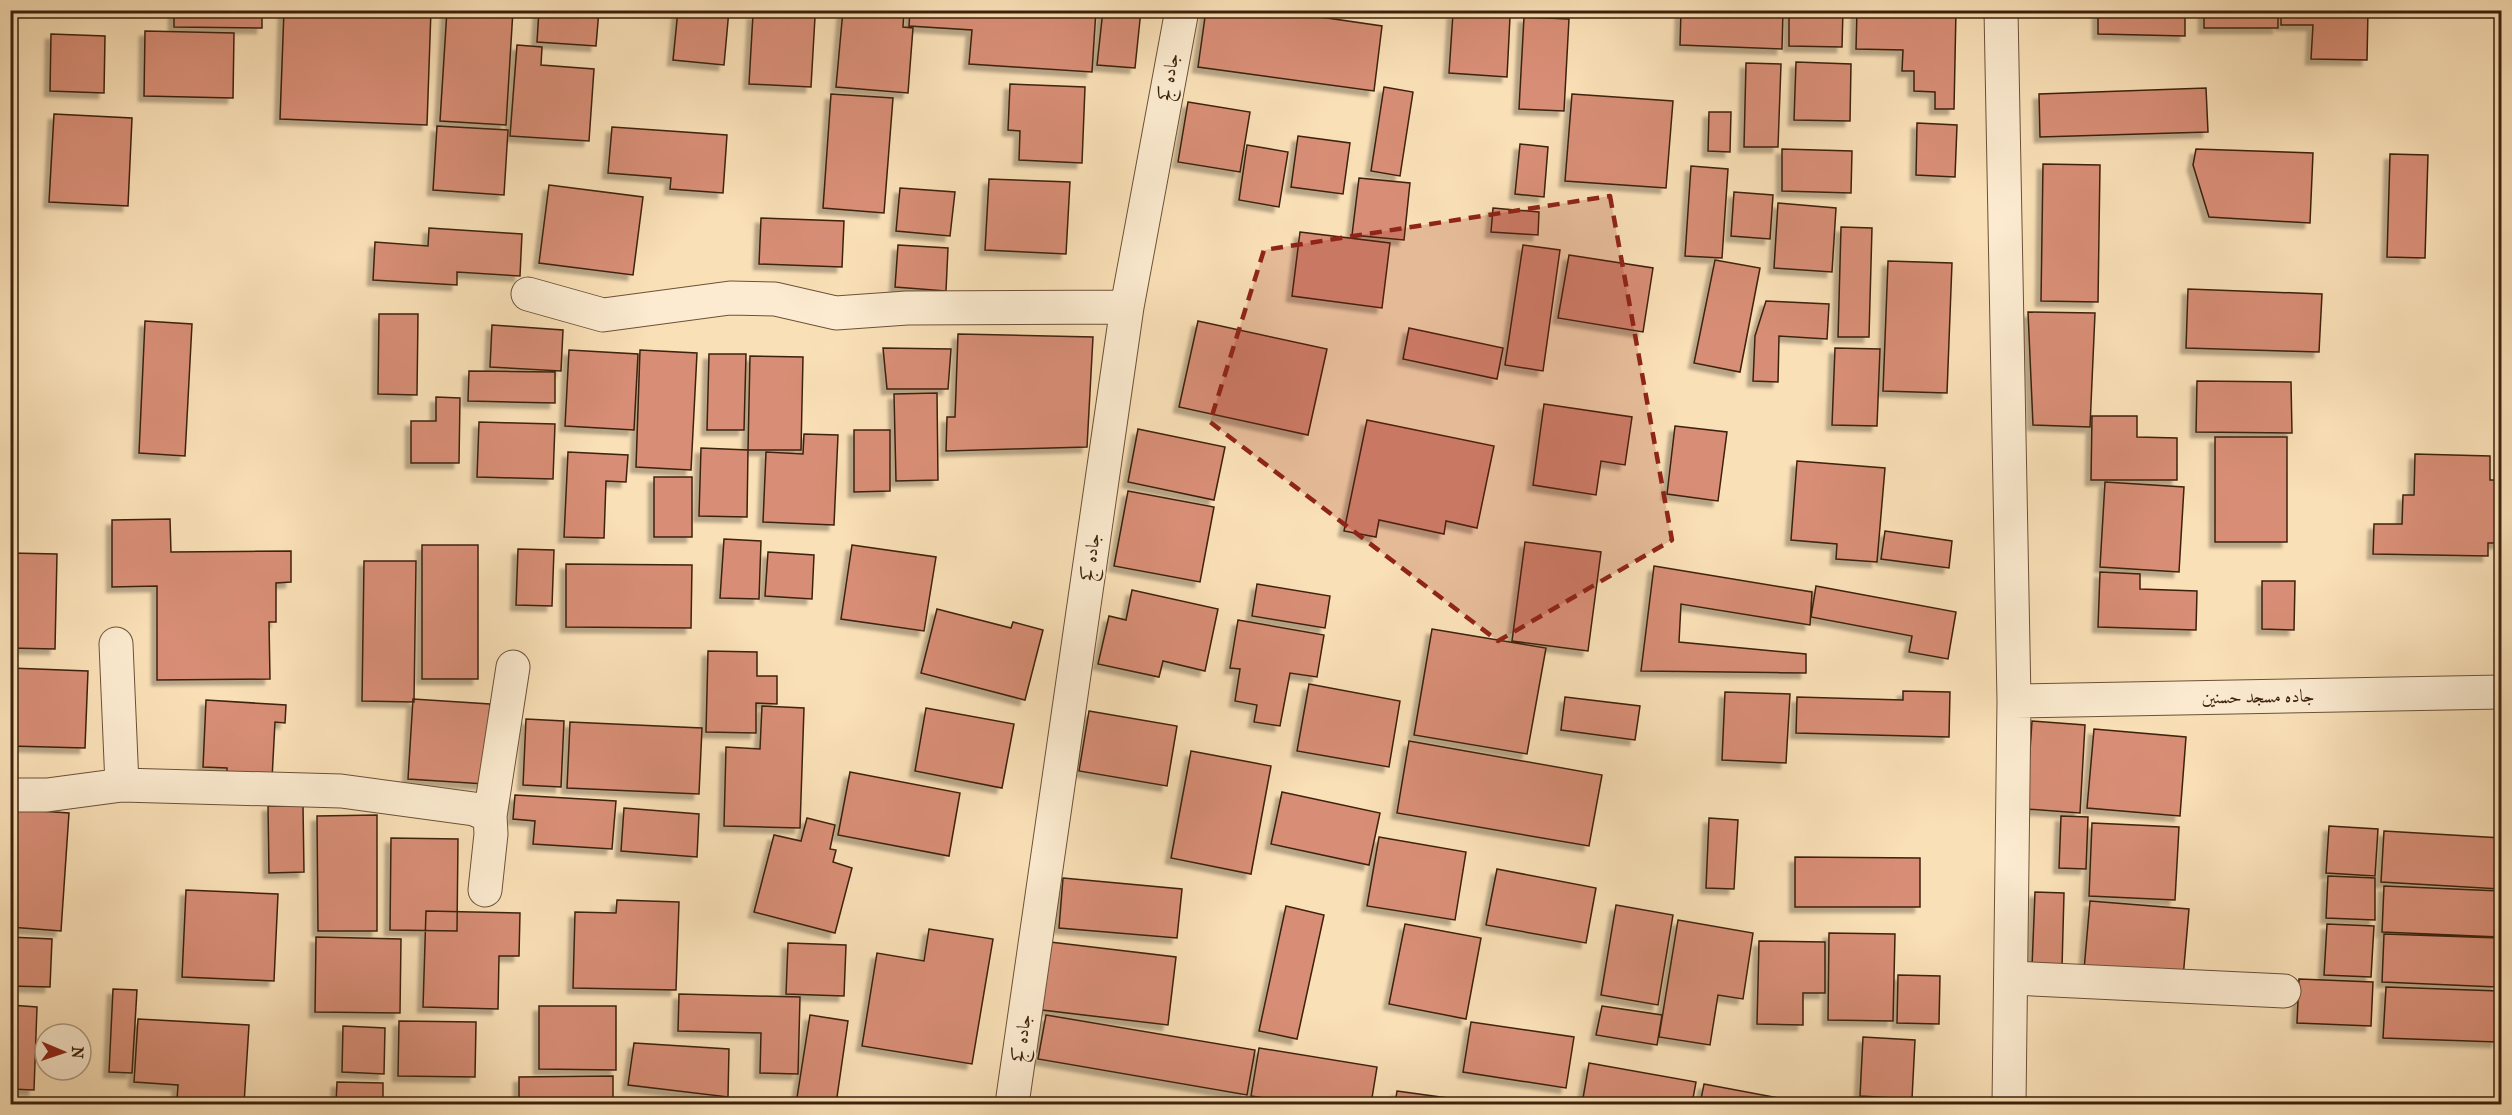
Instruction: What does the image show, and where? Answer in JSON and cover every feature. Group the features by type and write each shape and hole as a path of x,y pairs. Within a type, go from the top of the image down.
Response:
{"street":[{"name":"جاده کج","path":"1012,1104 1127,307 1182,10"},
{"path":"2001,10 2014,701 2009,1104"},
{"path":"528,294 603,315 729,298 775,299 836,313 907,308 1127,307"},
{"path":"116,644 122,785"},
{"path":"485,890 491,834 490,816 513,667"},
{"name":"جاده مسجد حسنین","path":"2014,701 2502,692"},
{"path":"10,795 47,795 122,785 341,791 474,809 490,816"},
{"path":"2011,978 2284,991"}],"highlighted area":[{"path":"1610,196 1672,540 1498,641 1210,422 1264,250"}],"building":[{"path":"174,10 262,10 262,28 174,27"},
{"path":"284,10 431,10 427,125 280,119"},
{"path":"447,10 513,10 506,125 440,121"},
{"path":"539,10 599,10 596,46 537,42"},
{"path":"678,10 729,10 724,65 673,60"},
{"path":"843,10 904,10 903,27 913,28 908,93 836,87"},
{"path":"910,10 1096,10 1092,72 969,64 972,30 909,26"},
{"path":"1103,10 1141,10 1135,68 1097,65"},
{"path":"1206,10 1272,10 1382,26 1374,91 1198,67"},
{"path":"1681,10 1783,10 1782,49 1680,45"},
{"path":"1789,10 1843,10 1842,47 1789,46"},
{"path":"1857,10 1956,10 1954,109 1935,109 1935,92 1914,91 1914,71 1902,71 1903,50 1856,49"},
{"path":"2098,10 2185,10 2185,36 2098,34"},
{"path":"2204,10 2278,10 2278,28 2204,28"},
{"path":"2281,10 2368,10 2367,60 2311,59 2313,25 2281,25"},
{"path":"1453,13 1510,17 1507,77 1449,73"},
{"path":"753,14 815,17 811,87 749,84"},
{"path":"1524,17 1569,19 1564,111 1519,109"},
{"path":"10,28 17,28 14,100 10,99"},
{"path":"145,31 234,33 233,98 144,96"},
{"path":"51,34 105,36 104,93 50,91"},
{"path":"517,45 542,47 541,65 594,69 589,141 510,136"},
{"path":"1796,62 1851,64 1850,121 1794,120"},
{"path":"1746,63 1781,64 1778,147 1744,147"},
{"path":"1010,84 1085,87 1082,163 1019,160 1020,131 1008,130"},
{"path":"1384,87 1413,92 1400,176 1371,171"},
{"path":"2206,88 2208,132 2040,137 2039,94"},
{"path":"831,94 893,98 884,213 823,208"},
{"path":"1572,94 1673,101 1666,188 1565,181"},
{"path":"1188,102 1250,112 1240,172 1178,162"},
{"path":"1709,112 1731,112 1730,152 1708,151"},
{"path":"54,114 132,118 128,206 49,202"},
{"path":"1917,123 1957,125 1955,177 1916,175"},
{"path":"437,126 508,130 504,195 433,190"},
{"path":"612,127 727,135 723,193 670,189 671,178 608,173"},
{"path":"1298,136 1350,143 1343,194 1291,187"},
{"path":"1520,144 1548,147 1544,197 1515,194"},
{"path":"1247,145 1288,152 1279,207 1239,200"},
{"path":"1782,149 1852,151 1851,193 1782,191"},
{"path":"2196,149 2313,153 2310,223 2209,217 2193,165"},
{"path":"2390,154 2428,155 2425,258 2387,257"},
{"path":"2043,164 2100,165 2098,302 2041,301"},
{"path":"1691,166 1728,169 1722,258 1685,256"},
{"path":"1359,178 1410,183 1404,240 1352,235"},
{"path":"989,179 1070,182 1066,254 985,250"},
{"path":"549,185 643,197 633,275 539,263"},
{"path":"900,188 955,192 950,236 896,231"},
{"path":"1734,192 1773,195 1770,239 1731,236"},
{"path":"1778,203 1836,208 1832,272 1774,268"},
{"path":"1493,208 1539,212 1538,235 1491,232"},
{"path":"761,218 844,221 842,267 759,264"},
{"path":"1841,227 1872,228 1869,337 1838,337"},
{"path":"429,228 522,234 520,276 457,272 457,285 373,280 375,242 428,246"},
{"path":"1300,232 1390,243 1382,308 1292,296"},
{"path":"898,245 948,248 946,291 895,287"},
{"path":"1523,245 1560,250 1543,371 1505,365"},
{"path":"1569,255 1653,268 1643,332 1558,318"},
{"path":"1715,260 1760,268 1740,372 1694,363"},
{"path":"1888,261 1952,263 1947,393 1883,391"},
{"path":"2188,289 2322,294 2319,352 2186,348"},
{"path":"1766,301 1829,304 1827,339 1779,336 1778,382 1753,381 1755,336"},
{"path":"2028,312 2095,313 2090,427 2033,425"},
{"path":"379,314 418,314 417,395 378,394"},
{"path":"145,321 192,324 185,456 139,453"},
{"path":"1198,321 1327,349 1308,435 1179,407"},
{"path":"492,325 563,330 561,371 490,367"},
{"path":"1409,328 1503,348 1497,379 1403,359"},
{"path":"958,334 1093,337 1087,447 946,451 947,417 955,417"},
{"path":"883,348 951,349 948,389 887,389"},
{"path":"1835,348 1880,349 1877,426 1832,425"},
{"path":"569,350 638,354 634,430 565,426"},
{"path":"640,350 697,353 691,470 636,467"},
{"path":"709,354 746,354 744,430 707,430"},
{"path":"750,356 803,357 801,450 748,450"},
{"path":"469,371 555,372 555,403 468,401"},
{"path":"2197,381 2291,382 2292,433 2196,432"},
{"path":"937,393 938,480 896,481 894,394"},
{"path":"436,397 460,398 459,463 411,463 411,421 436,421"},
{"path":"1544,404 1632,417 1625,465 1601,461 1596,495 1533,485"},
{"path":"2092,416 2137,416 2137,437 2177,438 2177,480 2091,480"},
{"path":"1367,420 1494,446 1477,528 1446,521 1444,534 1379,520 1376,537 1344,531"},
{"path":"479,422 555,424 553,479 477,477"},
{"path":"1675,426 1727,432 1718,501 1667,494"},
{"path":"1138,429 1225,447 1214,500 1128,482"},
{"path":"854,430 890,430 890,491 854,492"},
{"path":"804,434 838,435 834,525 763,522 766,452 803,454"},
{"path":"2215,437 2287,437 2287,542 2215,542"},
{"path":"701,448 748,450 747,517 699,516"},
{"path":"568,452 628,455 626,482 606,481 604,538 564,537"},
{"path":"2415,454 2490,456 2490,480 2501,480 2500,543 2488,543 2488,556 2373,554 2374,524 2402,524 2403,495 2414,495"},
{"path":"1797,461 1885,468 1877,562 1836,559 1837,544 1791,540"},
{"path":"654,477 692,477 692,537 654,537"},
{"path":"2105,482 2184,487 2179,572 2100,567"},
{"path":"1128,491 1214,507 1200,582 1114,566"},
{"path":"170,519 171,552 291,551 291,582 276,583 276,622 269,622 270,679 157,680 157,586 112,587 112,520"},
{"path":"1885,531 1952,541 1949,568 1881,559"},
{"path":"724,539 761,541 759,599 720,598"},
{"path":"1525,542 1601,552 1588,651 1512,641"},
{"path":"422,545 478,545 478,679 422,679"},
{"path":"852,545 936,557 924,631 841,619"},
{"path":"518,549 554,550 552,606 516,605"},
{"path":"768,552 814,555 812,599 765,596"},
{"path":"10,553 57,554 55,649 10,648"},
{"path":"364,561 416,561 414,702 362,701"},
{"path":"566,564 692,565 691,628 566,627"},
{"path":"1654,566 1812,592 1810,625 1681,604 1679,642 1806,654 1806,673 1641,671"},
{"path":"2100,572 2140,574 2140,589 2197,591 2196,630 2098,627"},
{"path":"2262,581 2295,581 2294,630 2262,629"},
{"path":"1257,584 1330,596 1325,628 1252,616"},
{"path":"1816,586 1956,612 1948,659 1909,652 1912,636 1811,617"},
{"path":"1132,590 1218,609 1205,671 1163,661 1159,677 1098,664 1109,616 1126,620"},
{"path":"937,609 1011,628 1013,622 1043,630 1025,700 921,673"},
{"path":"1238,620 1324,635 1317,677 1290,673 1280,726 1254,722 1257,705 1235,701 1240,669 1230,668"},
{"path":"1432,629 1546,648 1527,754 1414,735"},
{"path":"708,651 757,652 757,676 777,676 777,704 756,703 756,733 706,732"},
{"path":"10,668 88,671 85,748 10,746"},
{"path":"1309,684 1400,701 1389,767 1297,751"},
{"path":"1903,691 1950,692 1949,737 1796,733 1797,697 1903,700"},
{"path":"1725,692 1790,694 1786,763 1722,760"},
{"path":"1565,697 1640,706 1635,740 1561,730"},
{"path":"413,699 490,704 485,784 408,779"},
{"path":"206,700 286,705 285,723 275,722 272,779 227,777 227,768 203,767"},
{"path":"762,706 804,708 800,828 724,826 726,747 760,749"},
{"path":"926,708 1014,724 1002,788 915,771"},
{"path":"1089,711 1177,726 1167,786 1079,771"},
{"path":"526,719 564,721 561,787 523,785"},
{"path":"2032,721 2085,725 2080,813 2026,809"},
{"path":"570,722 702,728 699,794 567,788"},
{"path":"2094,729 2186,737 2180,816 2087,808"},
{"path":"1409,741 1602,775 1589,846 1397,813"},
{"path":"1191,751 1271,766 1251,874 1171,858"},
{"path":"850,772 960,793 949,856 838,835"},
{"path":"1282,792 1380,813 1369,865 1271,844"},
{"path":"515,795 616,801 612,849 533,844 535,821 513,819"},
{"path":"268,806 303,806 304,872 269,873"},
{"path":"624,808 699,814 697,857 621,851"},
{"path":"10,809 69,813 61,931 10,927"},
{"path":"377,815 377,931 318,931 317,816"},
{"path":"2061,816 2088,817 2086,869 2059,868"},
{"path":"807,818 835,825 830,849 836,850 833,862 852,868 835,933 754,912 774,835 801,841"},
{"path":"1709,818 1738,820 1734,889 1706,888"},
{"path":"2092,823 2179,827 2175,900 2089,896"},
{"path":"2329,826 2378,829 2375,876 2326,873"},
{"path":"2384,831 2502,838 2500,889 2381,882"},
{"path":"1379,837 1466,852 1455,920 1367,906"},
{"path":"391,838 458,839 457,931 390,930"},
{"path":"1795,857 1920,858 1920,907 1795,907"},
{"path":"1497,869 1596,888 1586,943 1486,925"},
{"path":"2328,876 2375,878 2375,920 2326,918"},
{"path":"1063,878 1182,889 1177,938 1059,928"},
{"path":"2384,886 2500,891 2499,937 2382,932"},
{"path":"186,890 278,894 274,981 182,977"},
{"path":"2035,892 2064,893 2062,968 2032,967"},
{"path":"617,900 679,902 676,990 573,988 575,912 616,913"},
{"path":"2090,901 2189,909 2183,978 2084,970"},
{"path":"1616,905 1673,915 1658,1005 1601,995"},
{"path":"1286,906 1324,915 1297,1039 1259,1031"},
{"path":"426,911 520,913 519,956 499,956 498,1009 423,1007"},
{"path":"1678,920 1753,933 1743,999 1718,995 1710,1045 1659,1037"},
{"path":"1405,924 1481,938 1466,1019 1389,1004"},
{"path":"2327,924 2374,926 2371,977 2324,975"},
{"path":"929,929 993,939 972,1064 862,1046 877,953 924,961"},
{"path":"1829,933 1895,934 1893,1021 1828,1020"},
{"path":"2384,934 2499,938 2497,987 2382,982"},
{"path":"10,937 52,939 50,987 10,986"},
{"path":"316,937 401,939 400,1013 315,1012"},
{"path":"1759,941 1825,942 1825,993 1803,993 1803,1025 1757,1024"},
{"path":"1050,942 1176,957 1168,1025 1042,1010"},
{"path":"788,943 846,945 844,996 786,994"},
{"path":"1898,975 1940,976 1939,1024 1897,1023"},
{"path":"2299,979 2373,982 2371,1026 2297,1023"},
{"path":"2386,987 2499,991 2497,1042 2383,1038"},
{"path":"113,989 137,990 132,1073 109,1072"},
{"path":"679,994 800,997 798,1074 760,1073 761,1033 678,1031"},
{"path":"10,1005 37,1007 36,1022 33,1022 34,1090 10,1089"},
{"path":"539,1006 616,1006 616,1070 539,1069"},
{"path":"1602,1006 1662,1015 1657,1045 1596,1035"},
{"path":"810,1015 848,1021 836,1104 796,1104"},
{"path":"1046,1015 1255,1050 1247,1095 1038,1059"},
{"path":"138,1019 249,1025 244,1104 177,1100 178,1085 134,1082"},
{"path":"399,1021 476,1022 475,1077 398,1076"},
{"path":"1471,1022 1574,1037 1566,1088 1463,1072"},
{"path":"343,1026 385,1028 384,1074 342,1072"},
{"path":"1863,1037 1915,1040 1912,1099 1860,1096"},
{"path":"634,1043 729,1049 728,1097 628,1085"},
{"path":"1259,1048 1377,1067 1371,1104 1304,1104 1251,1096"},
{"path":"1589,1063 1696,1082 1692,1104 1582,1104"},
{"path":"613,1076 613,1104 519,1104 519,1077"},
{"path":"337,1082 383,1083 383,1104 336,1104"},
{"path":"1704,1084 1811,1104 1700,1104"},
{"path":"1397,1091 1462,1100 1462,1104 1395,1104"}]}
